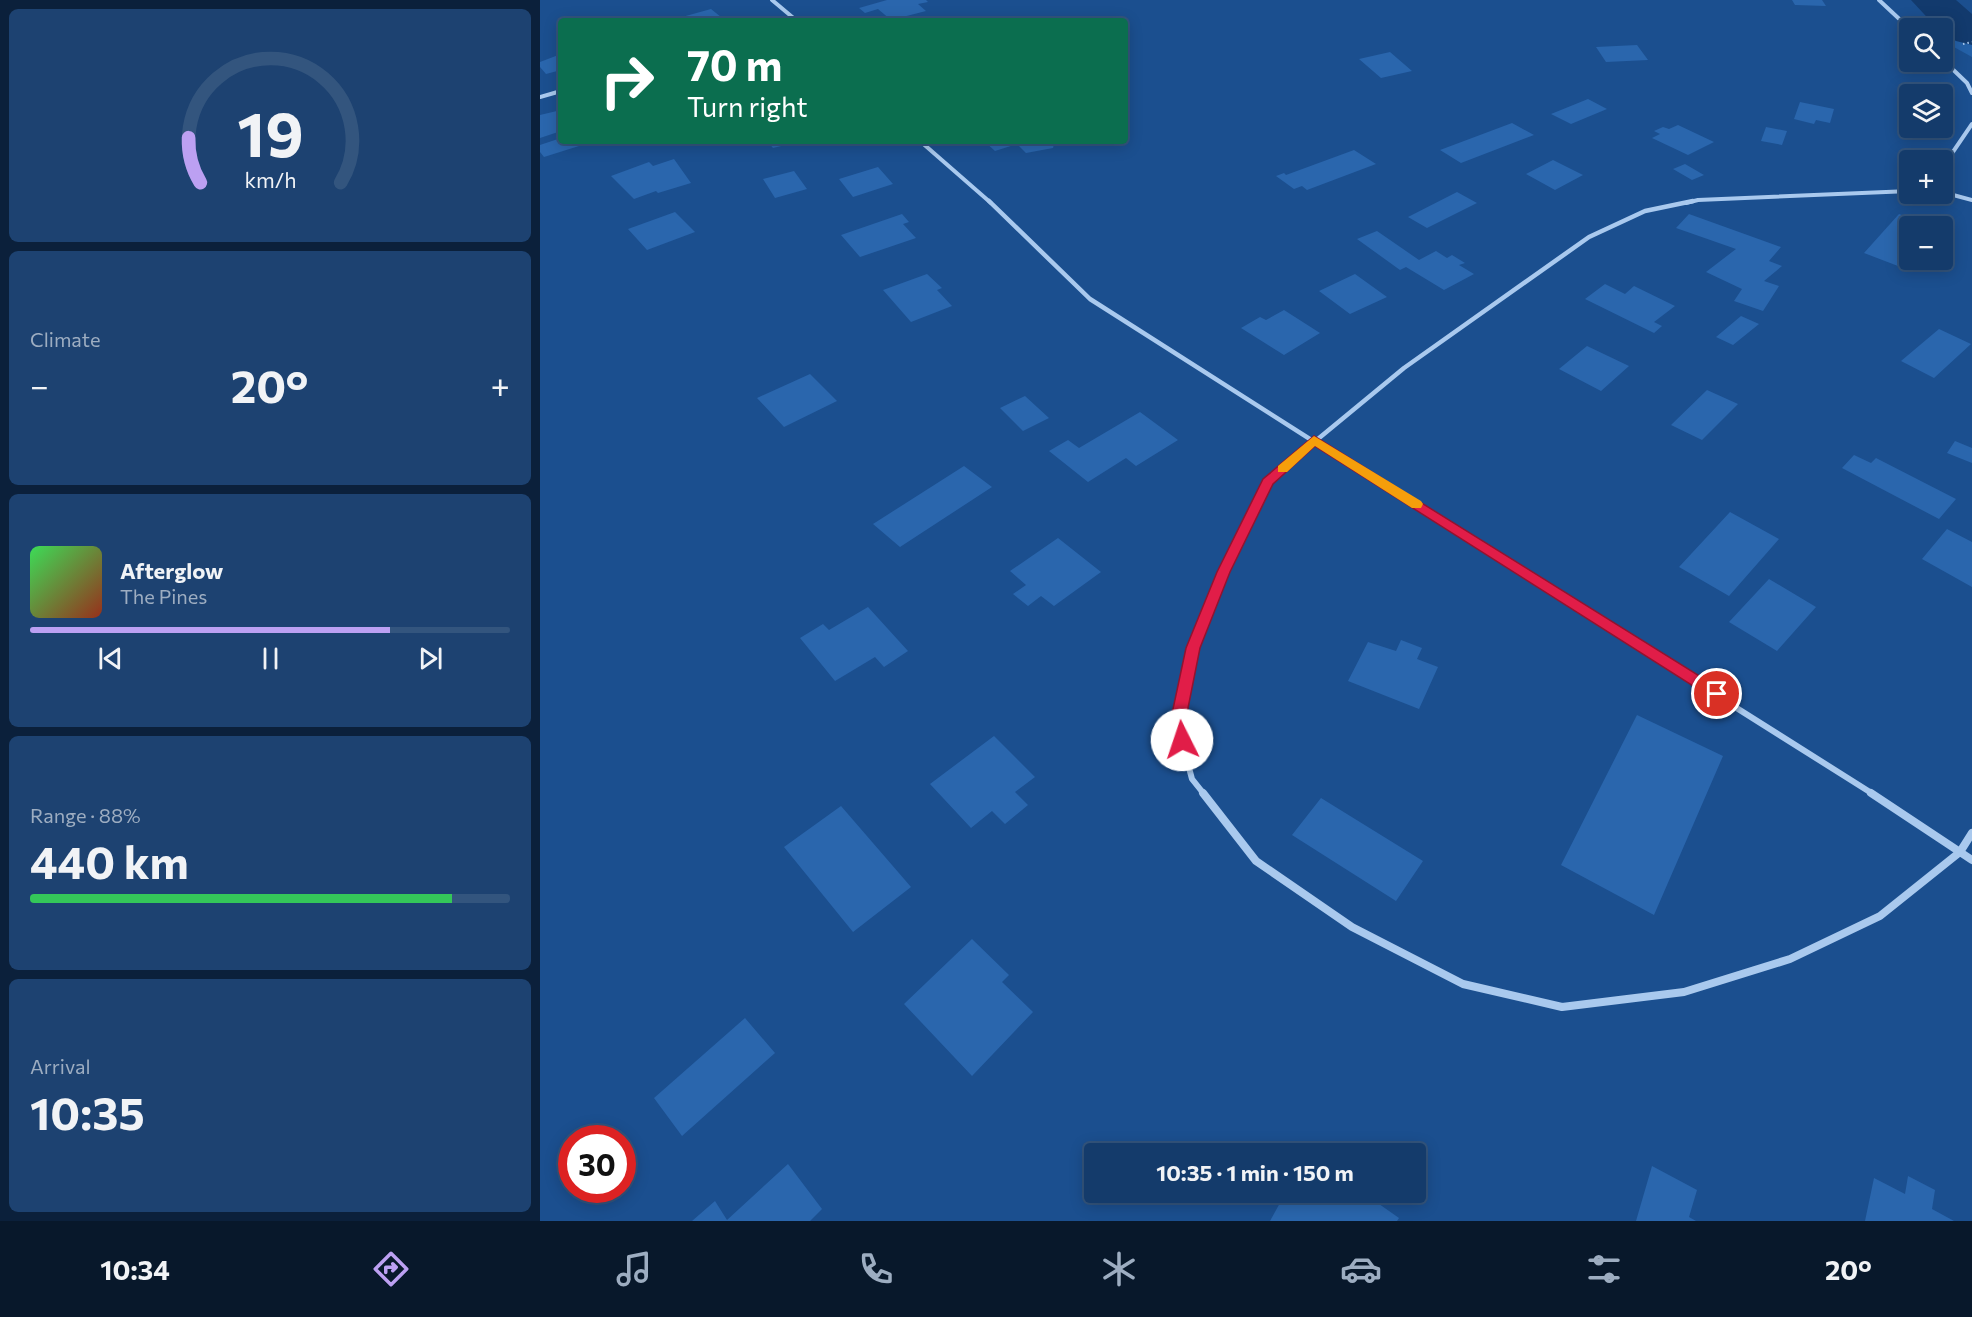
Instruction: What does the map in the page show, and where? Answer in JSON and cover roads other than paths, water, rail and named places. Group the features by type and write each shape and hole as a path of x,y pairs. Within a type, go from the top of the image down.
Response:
{"street":[{"path":"772,0 793,18"},
{"path":"1879,0 1899,18"},
{"path":"1953,70 1967,83 1972,93"},
{"path":"540,97 558,92"},
{"path":"1953,152 1972,124"},
{"path":"924,144 982,194 1090,299 1166,349 1808,751 1972,860"},
{"path":"1899,191 1698,200 1645,211 1589,237 1404,368 1314,440 1268,482 1223,572 1193,648 1177,723 1192,779 1256,861 1352,927 1463,984 1562,1007 1684,992 1790,960 1880,916 1960,852 1972,833"},
{"path":"1953,195 1972,200"}],"waterway":[{"path":"1932,0 1956,23 1972,32"}]}
